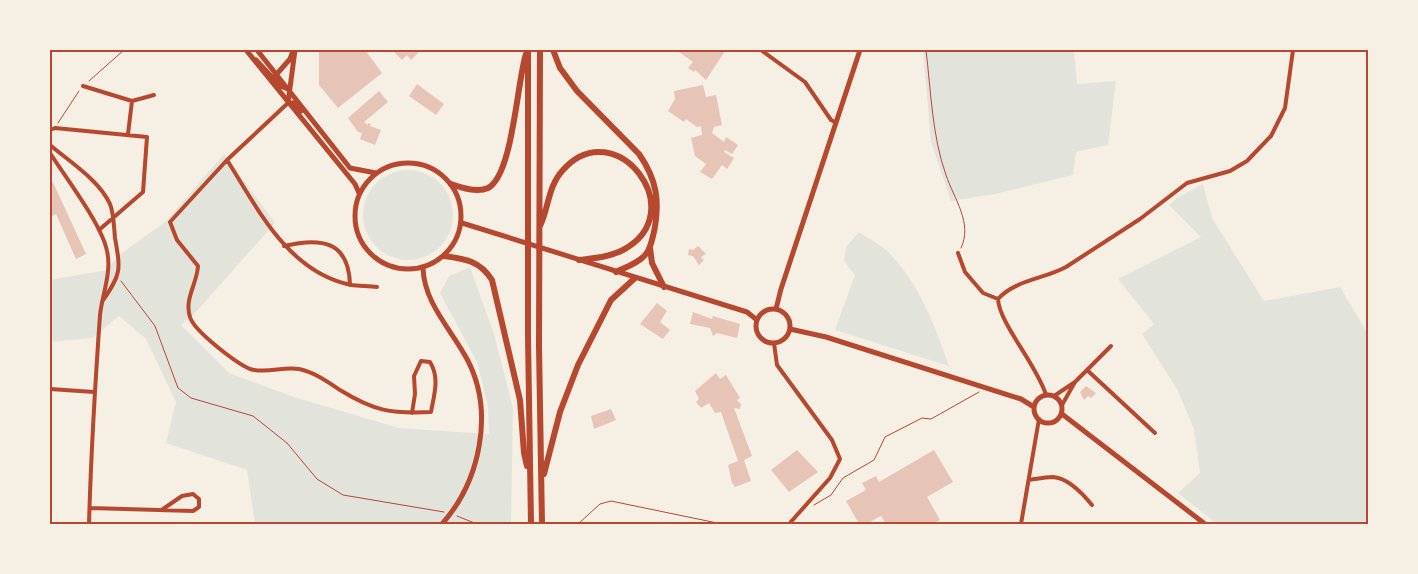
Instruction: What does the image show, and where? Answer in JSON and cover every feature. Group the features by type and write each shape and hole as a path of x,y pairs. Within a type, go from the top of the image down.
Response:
{"highway":[{"path":"451,184 466,189 480,190 489,188 498,179 505,162 527,50"},
{"path":"527,50 531,522"},
{"path":"540,50 539,229 542,524"},
{"path":"553,50 568,80 639,154 653,177 658,202 650,247 652,263 664,287"},
{"path":"539,229 553,185 572,162 592,153 622,157 630,162 638,169 649,189 650,212 644,230 632,244 616,253 579,260"},
{"path":"616,272 638,261 650,247"},
{"path":"444,256 469,259 485,268 492,280 520,400 524,453 530,477"},
{"path":"542,485 560,412 578,365 611,300 635,278"}],"street":[{"path":"246,50 290,91 350,168 376,173"},
{"path":"257,50 288,103 355,184 360,193"},
{"path":"275,78 285,66 294,50"},
{"path":"294,50 288,103 227,160 170,222 178,240 198,266 197,279 187,302 190,319 222,352 251,369 281,371 299,369 316,375 370,406 392,413 412,413 431,412 436,388 436,371 430,362 421,361 414,376 415,394 412,413"},
{"path":"762,50 805,82 831,120 835,122"},
{"path":"776,309 835,122 860,50"},
{"path":"998,299 1008,288 1053,274 1066,267 1140,219 1187,183 1230,171 1247,161 1271,136 1285,108 1294,50"},
{"path":"83,86 132,101 154,95"},
{"path":"128,134 132,101"},
{"path":"288,103 294,103 317,133 325,138"},
{"path":"50,130 55,128 147,137 144,189 139,198 99,230"},
{"path":"50,145 100,189 110,204 120,260 118,278 101,304"},
{"path":"50,153 99,230 108,253 107,276 101,304 94,392 89,524"},
{"path":"227,160 264,219 284,246 298,258 321,273 350,284 377,287"},
{"path":"415,163 428,166 441,174 451,184 462,209 462,223 459,235 444,256 423,268 408,270 394,268 380,262 368,252 360,240 354,214 360,193 376,173 393,164 415,163"},
{"path":"462,223 747,312 757,320"},
{"path":"284,246 304,241 322,241 333,247 342,254 349,267 350,284"},
{"path":"958,253 965,272 983,292 998,299"},
{"path":"423,268 423,283 427,295 468,362 479,397 480,443 468,484 453,510 442,524"},
{"path":"998,299 1001,314 1041,379 1046,395"},
{"path":"776,309 786,314 790,329 785,338 774,343 764,340 760,336 757,331 757,320 765,311 776,309"},
{"path":"790,329 826,337 1021,399 1034,407 1039,419 1021,524"},
{"path":"774,343 777,365 832,440 840,459 830,478 789,524"},
{"path":"1034,407 1038,399 1046,395 1054,396 1075,382 1111,346"},
{"path":"1087,370 1155,432"},
{"path":"1062,414 1062,405 1075,382"},
{"path":"50,389 94,392"},
{"path":"1054,396 1062,405"},
{"path":"1039,419 1052,422 1062,414"},
{"path":"1062,414 1205,524"},
{"path":"1029,480 1054,477 1067,482 1084,494 1092,505"},
{"path":"90,508 193,511 199,507 199,499 193,494 182,496 163,509"}],"path":[{"path":"926,50 938,147 944,173 963,216 966,230 963,246 958,253"},
{"path":"118,278 154,326 178,388 191,398 253,416 286,443 317,479 343,495 441,510 477,524"},
{"path":"805,506 817,505 831,495 843,478 874,460 885,438 922,418 931,419 981,391 983,387"},
{"path":"578,524 600,504 610,501 722,524"}],"shaded area":[{"path":"923,50 1074,50 1077,84 1116,81 1108,145 1076,152 1073,175 995,194 951,201 931,142"},
{"path":"224,154 275,223 195,313 181,325 229,373 297,398 399,428 489,434 488,406 477,362 440,293 449,276 470,267 494,334 513,408 511,524 255,524 247,470 166,443 176,402 146,339 119,316 92,338 50,342 50,280 107,270 118,256 166,221"},
{"path":"408,170 425,174 440,183 449,198 453,215 449,232 440,247 425,256 408,260 391,256 376,247 367,232 363,215 367,198 376,183 391,174"},
{"path":"1203,184 1212,218 1264,301 1340,287 1368,334 1368,524 1217,524 1178,493 1200,473 1194,429 1177,389 1142,334 1154,324 1118,279 1201,237 1169,205 1177,198"},
{"path":"859,232 887,251 910,279 926,307 949,366 835,330 855,275 844,261 846,247"}],"building":[{"path":"319,50 365,50 382,73 338,108 319,85"},
{"path":"392,50 420,51 411,60 407,55 402,60"},
{"path":"676,50 725,51 706,80 695,70 694,72 688,68 693,62"},
{"path":"417,84 444,104 436,115 409,96"},
{"path":"703,85 706,97 716,95 722,125 714,127 712,133 724,142 726,137 738,145 732,154 725,150 724,152 734,158 727,169 722,165 712,179 700,172 706,164 695,156 691,138 702,135 701,126 697,127 686,119 684,122 668,111 675,99 674,91"},
{"path":"379,91 388,102 364,122 381,130 375,145 360,139 362,133 358,132 348,118"},
{"path":"50,176 86,254 76,259 56,214 50,217 50,208 52,207 50,201"},
{"path":"698,246 706,254 701,257 704,260 699,265 693,256 688,255 689,249 693,250"},
{"path":"657,303 667,311 660,322 670,330 663,339 640,324"},
{"path":"693,312 712,319 713,316 740,324 737,338 717,333 713,336 710,328 690,324"},
{"path":"716,373 720,379 726,375 740,398 737,400 741,404 740,409 734,408 752,456 744,460 751,481 735,487 732,483 728,465 738,461 721,412 715,413 709,403 701,408 696,402 699,399 695,391"},
{"path":"1086,386 1096,393 1091,398 1088,396 1084,400 1080,392"},
{"path":"611,409 616,420 594,429 591,416"},
{"path":"797,450 818,472 789,492 771,470"},
{"path":"934,450 953,482 927,497 940,520 933,524 909,524 908,522 886,524 881,516 866,524 859,524 846,501 866,490 862,483 876,476 879,482"}]}
